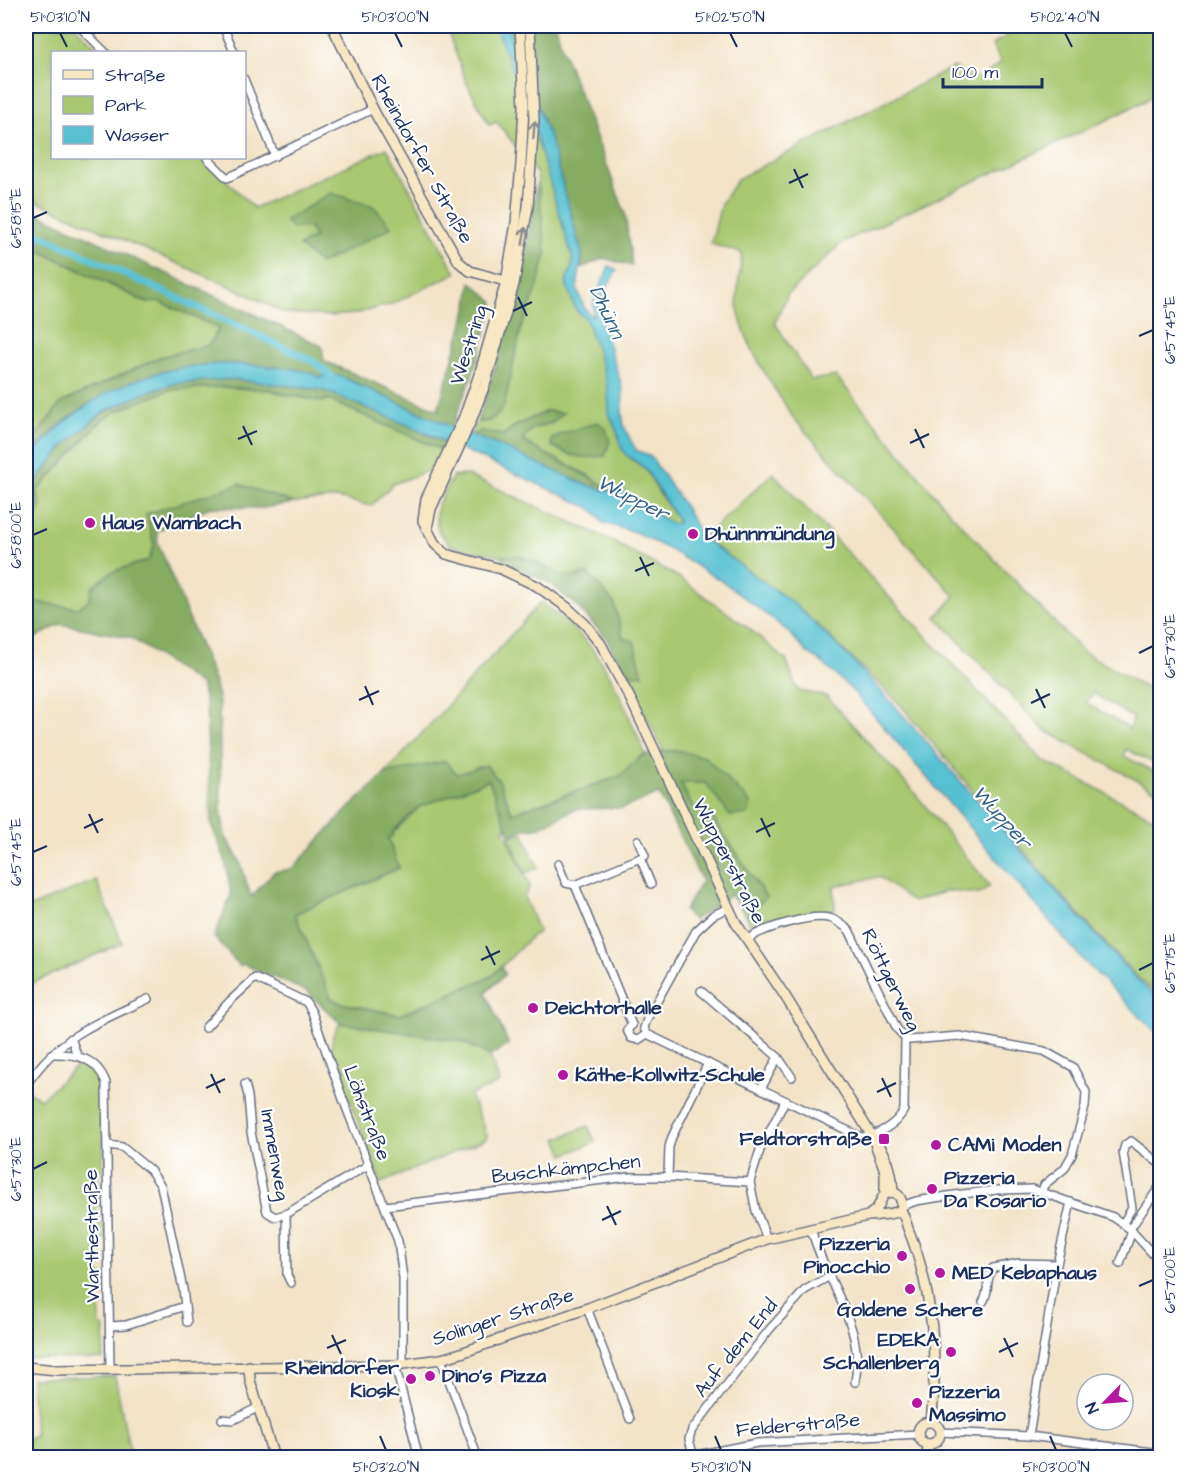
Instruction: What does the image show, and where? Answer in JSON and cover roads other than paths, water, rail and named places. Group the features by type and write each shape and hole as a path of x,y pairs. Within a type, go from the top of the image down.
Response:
{"main road":[{"name":"Rheindorfer Straße","path":"332,26 372,109 459,262 470,271 510,283"},
{"path":"510,283 524,107 520,26"},
{"path":"510,283 525,226 530,188 534,119 530,26"},
{"name":"Wupperstraße","path":"510,283 495,354 436,487 427,528 435,544 446,554 501,569 558,599 585,624 608,654 729,908 872,1136 881,1145 890,1167 889,1193"},
{"path":"894,1208 881,1198 889,1193 894,1208 906,1225 920,1263 927,1299 935,1385 931,1422"},
{"name":"Solinger Straße","path":"26,1367 43,1370 399,1364 441,1359 587,1308 767,1239 894,1208"},
{"path":"249,1366 250,1380 274,1458"},
{"path":"931,1422 937,1425 940,1432 936,1442 928,1443 918,1434 922,1425 931,1422"},
{"path":"927,1458 928,1443"}],"street":[{"path":"79,26 104,51"},
{"path":"223,26 234,51"},
{"path":"246,84 275,156"},
{"path":"208,159 227,178 372,109"},
{"path":"558,864 566,883 575,885 645,856 638,840"},
{"path":"640,858 651,884"},
{"path":"575,885 632,1025 861,1137 872,1136"},
{"path":"632,1025 627,1030 631,1038 638,1040 645,1030 666,983 696,931 713,915 729,908"},
{"name":"Röttgerweg","path":"748,939 756,933 808,919 828,918 836,920 849,930 855,939 897,1029 905,1038 904,1110 894,1122 872,1136"},
{"name":"Löhstraße","path":"205,1028 255,978 306,1002 312,1012 398,1241 403,1278 399,1364 418,1458"},
{"path":"701,991 778,1057 792,1077"},
{"path":"26,1085 51,1054 71,1038 148,999"},
{"path":"905,1038 910,1040 959,1036 1025,1047 1044,1051 1073,1067 1086,1092 1085,1107 1072,1155 1064,1169 1044,1185 1042,1191"},
{"path":"51,1054 77,1054 71,1038"},
{"name":"Warthestraße","path":"77,1054 98,1068 106,1083 110,1369"},
{"path":"761,1089 778,1057"},
{"path":"668,1177 669,1147 672,1137 708,1063"},
{"name":"Immenweg","path":"245,1084 251,1132 267,1212 275,1217 286,1214 368,1165"},
{"path":"767,1239 756,1211 750,1182 760,1150 785,1101"},
{"path":"1123,1223 1132,1208 1123,1152 1125,1145 1131,1141 1161,1164"},
{"name":"Warthestraße","path":"108,1145 122,1147 150,1170 161,1185 183,1289 187,1322"},
{"name":"Buschkämpchen","path":"385,1206 629,1178 668,1177 750,1182"},
{"path":"1120,1264 1131,1230 1161,1186"},
{"path":"894,1208 916,1201 996,1190 1020,1188 1042,1191 1113,1217 1131,1230 1161,1262"},
{"path":"1029,1436 1057,1264 1071,1202"},
{"name":"Immenweg","path":"286,1214 288,1275 291,1283"},
{"path":"811,1228 816,1246 847,1310 855,1339 858,1367 855,1382"},
{"path":"983,1302 986,1298 989,1273 993,1268 1019,1263 1057,1264"},
{"name":"Auf dem End","path":"694,1456 689,1439 692,1430 769,1330 805,1290 830,1276"},
{"name":"Warthestraße","path":"110,1326 126,1325 185,1306"},
{"path":"587,1308 630,1419"},
{"path":"441,1359 478,1458"},
{"path":"222,1419 233,1420 259,1407"},
{"path":"940,1432 1029,1436 1161,1453"},
{"name":"Felderstraße","path":"681,1458 757,1443 918,1434"}],"water":[{"path":"495,26 507,26 550,139 582,255 577,289 584,307 591,316 593,316 594,302 609,266 617,270 602,297 599,311 623,390 624,426 636,450 651,457 703,538 797,606 851,659 897,708 1057,892 1131,973 1160,1001 1160,1036 1082,959 852,690 817,658 806,652 789,632 725,583 635,532 603,523 588,507 417,429 323,390 233,379 176,383 147,392 103,412 64,446 36,481 26,506 28,462 51,436 76,414 103,396 132,382 162,372 194,366 228,364 293,369 321,378 340,376 582,483 603,490 625,492 672,524 679,523 645,468 626,455 621,447 609,413 608,390 603,368 586,319 576,310 567,286 572,267 572,256 526,103"}],"waterway":[{"path":"26,228 313,361 337,381"}],"place":[{"name":"Haus Wambach","path":"90,523"},
{"name":"Dhünnmündung","path":"693,534"},
{"name":"Deichtorhalle","path":"533,1008"},
{"name":"Käthe-Kollwitz-Schule","path":"563,1075"},
{"name":"Feldtorstraße","path":"884,1139"},
{"name":"CAMi Moden","path":"936,1145"},
{"name":"Pizzeria Da Rosario","path":"932,1189"},
{"name":"Pizzeria Pinocchio","path":"902,1256"},
{"name":"MED Kebaphaus","path":"940,1273"},
{"name":"Goldene Schere","path":"910,1289"},
{"name":"EDEKA Schallenberg","path":"951,1352"},
{"name":"Dino's Pizza","path":"430,1376"},
{"name":"Rheindorfer Kiosk","path":"411,1379"},
{"name":"Pizzeria Massimo","path":"917,1403"}],"water label":[{"name":"Dhünn","path":"607,312"},
{"name":"Wupper","path":"633,498"},
{"name":"Wupper","path":"1002,817"}]}
